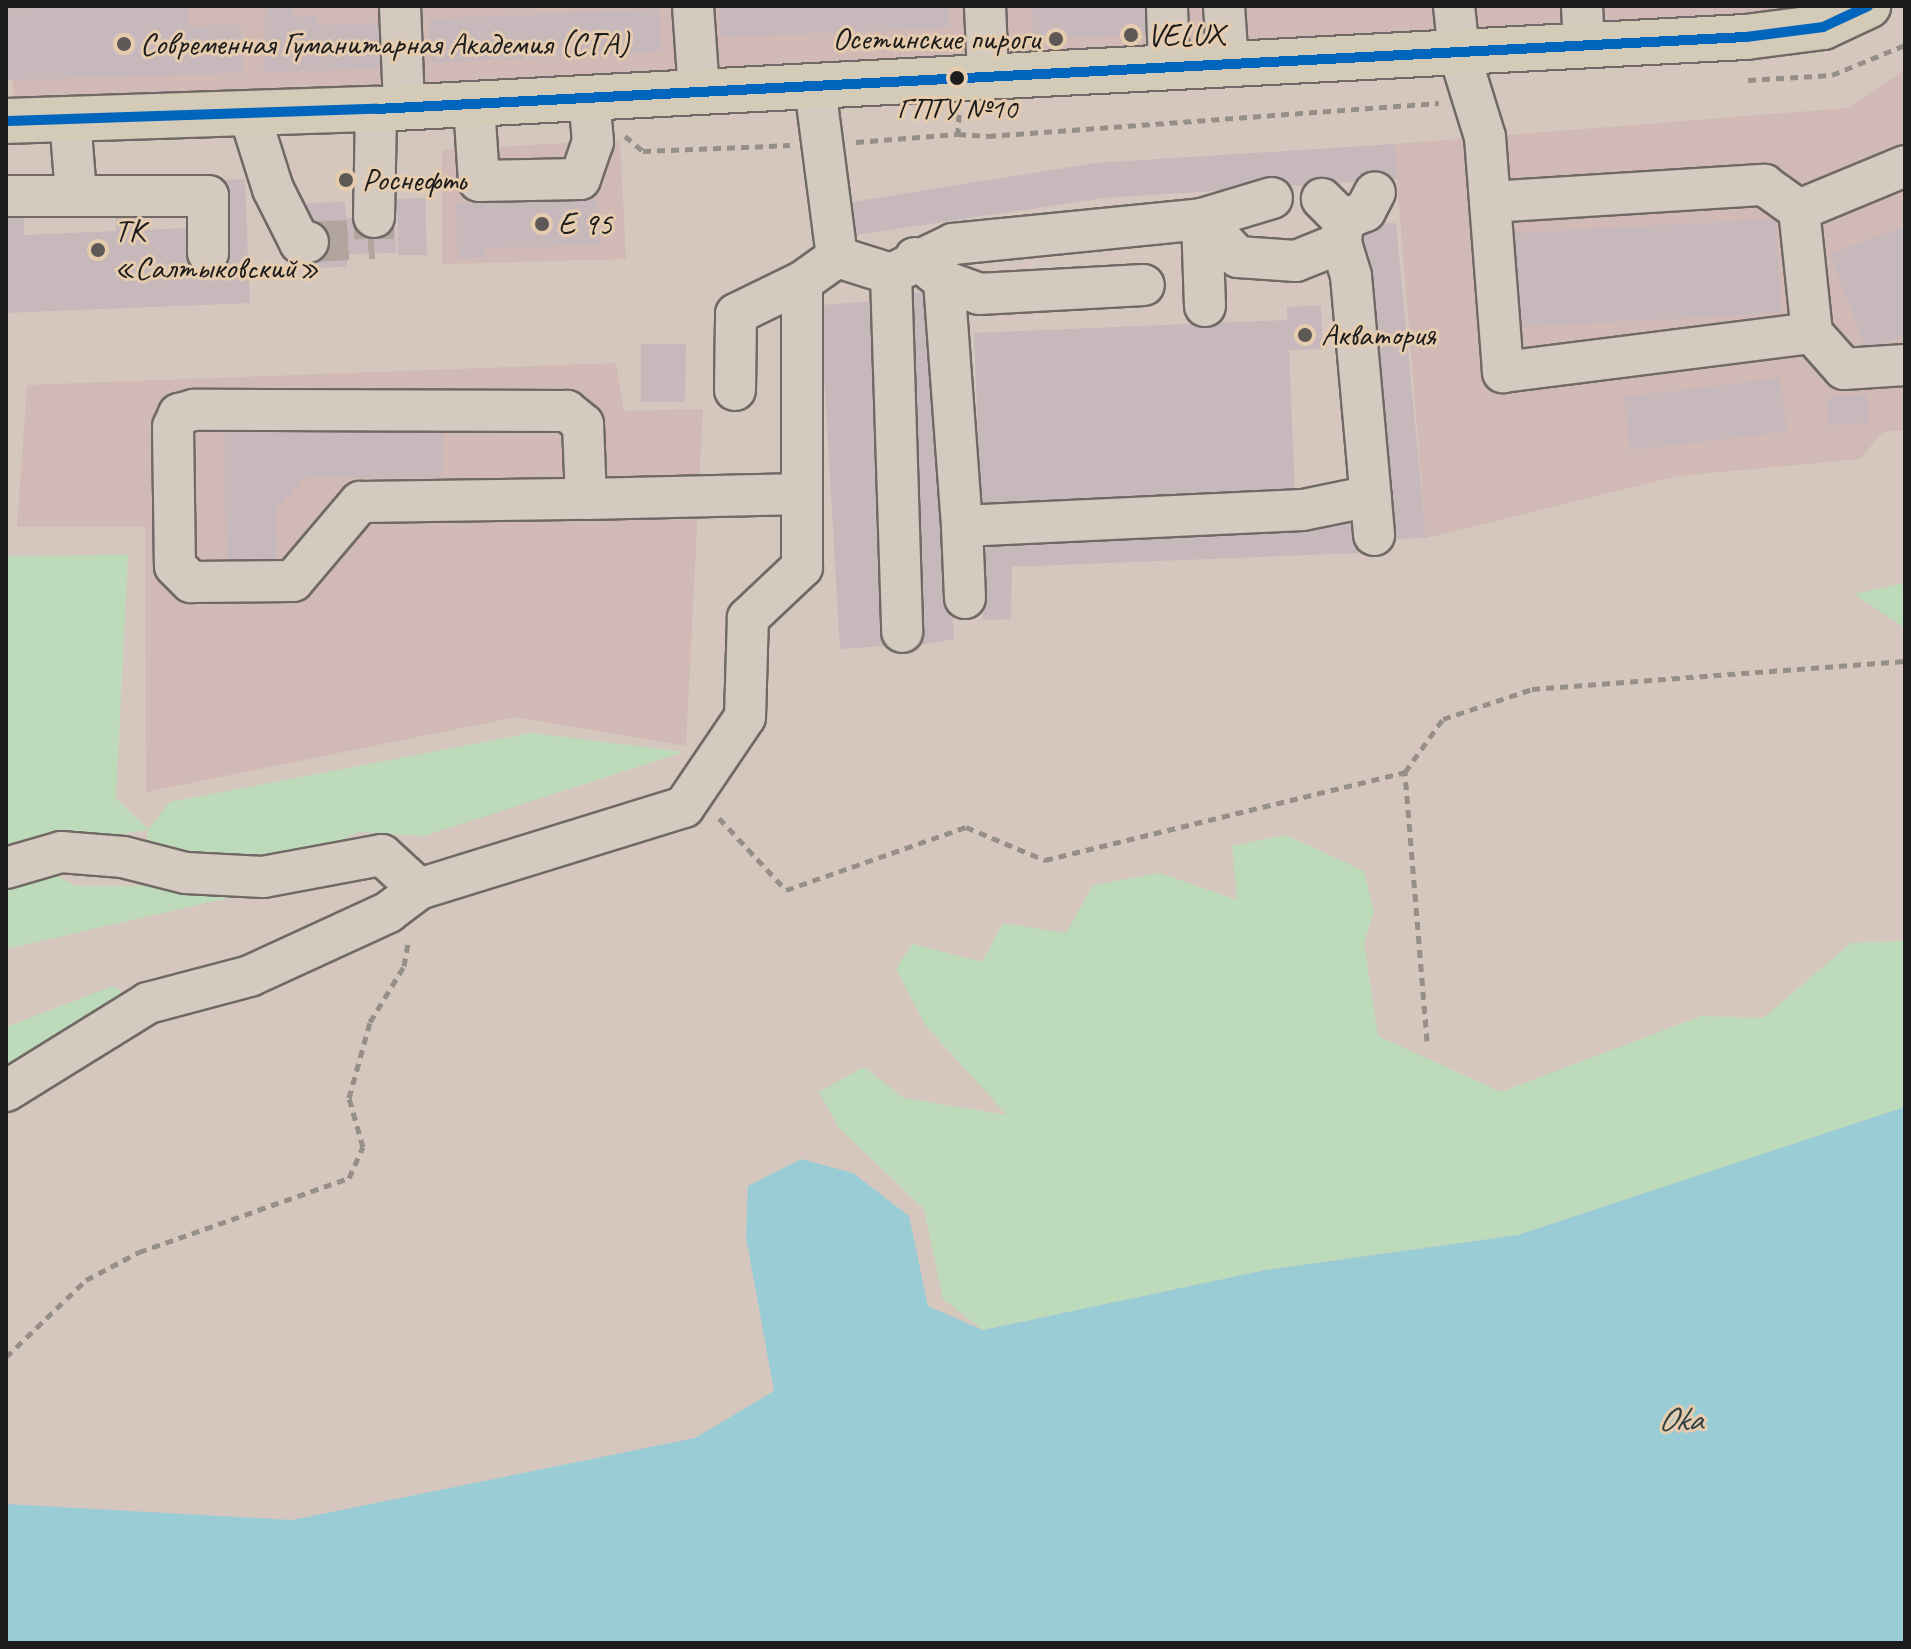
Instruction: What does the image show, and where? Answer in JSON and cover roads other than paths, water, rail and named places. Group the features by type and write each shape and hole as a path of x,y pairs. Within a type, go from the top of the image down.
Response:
{"main road":[{"path":"6,121 390,108 1459,53 1583,26 1823,27 1868,6"}],"lane":[{"path":"374,217 390,108 400,6"},
{"path":"693,6 699,91"},
{"path":"985,6 999,75"},
{"path":"999,75 1013,6"},
{"path":"1224,6 1228,64"},
{"path":"1454,6 1459,53 1478,98 1490,202 1503,372 1812,333"},
{"path":"1167,7 1169,67"},
{"path":"815,87 837,257"},
{"path":"474,104 479,181 580,179 593,142 589,97"},
{"path":"249,113 273,189 300,243 308,242"},
{"path":"70,119 76,193"},
{"path":"1799,210 1905,166"},
{"path":"1490,202 1764,185 1799,210 1812,333 1844,369 1905,365"},
{"path":"1202,219 1238,257 1296,261 1335,220 1365,211 1375,192"},
{"path":"6,196 76,193 208,196 208,253"},
{"path":"917,271 953,244 1202,219 1272,198"},
{"path":"1202,219 1205,306"},
{"path":"1335,220 1351,276 1374,535"},
{"path":"735,390 736,314 802,282 837,257 917,271 979,294 1144,285"},
{"path":"917,271 962,526 965,598"},
{"path":"902,632 917,271"},
{"path":"6,1091 148,1003 250,976 389,912 419,889 684,807 711,776 745,717 748,618 802,567 802,282"},
{"path":"586,499 583,424 567,411 194,410 179,414 173,427 175,566 191,582 293,581 360,502 586,499 802,494"},
{"path":"962,526 1303,510 1371,496"},
{"path":"6,868 61,852 123,857 186,873 263,877 382,855 419,889"}],"water":[{"name":"Oka","path":"1905,1107 1905,1643 6,1643 6,1504 292,1520 695,1438 774,1391 746,1237 748,1186 801,1159 853,1173 909,1216 928,1306 983,1330 1266,1270 1518,1235"}],"tunnel":[{"path":"308,242 374,239 374,217"}],"place":[{"name":"VELUX","path":"1131,35"},
{"name":"Осетинские пироги","path":"1056,39"},
{"name":"Современная Гуманитарная Академия (СГА)","path":"124,44"},
{"name":"ГПТУ №10","path":"957,78"},
{"name":"Роснефть","path":"346,180"},
{"name":"Е 95","path":"542,224"},
{"name":"ТК «Салтыковский»","path":"98,250"},
{"name":"Акватория","path":"1305,335"}]}
